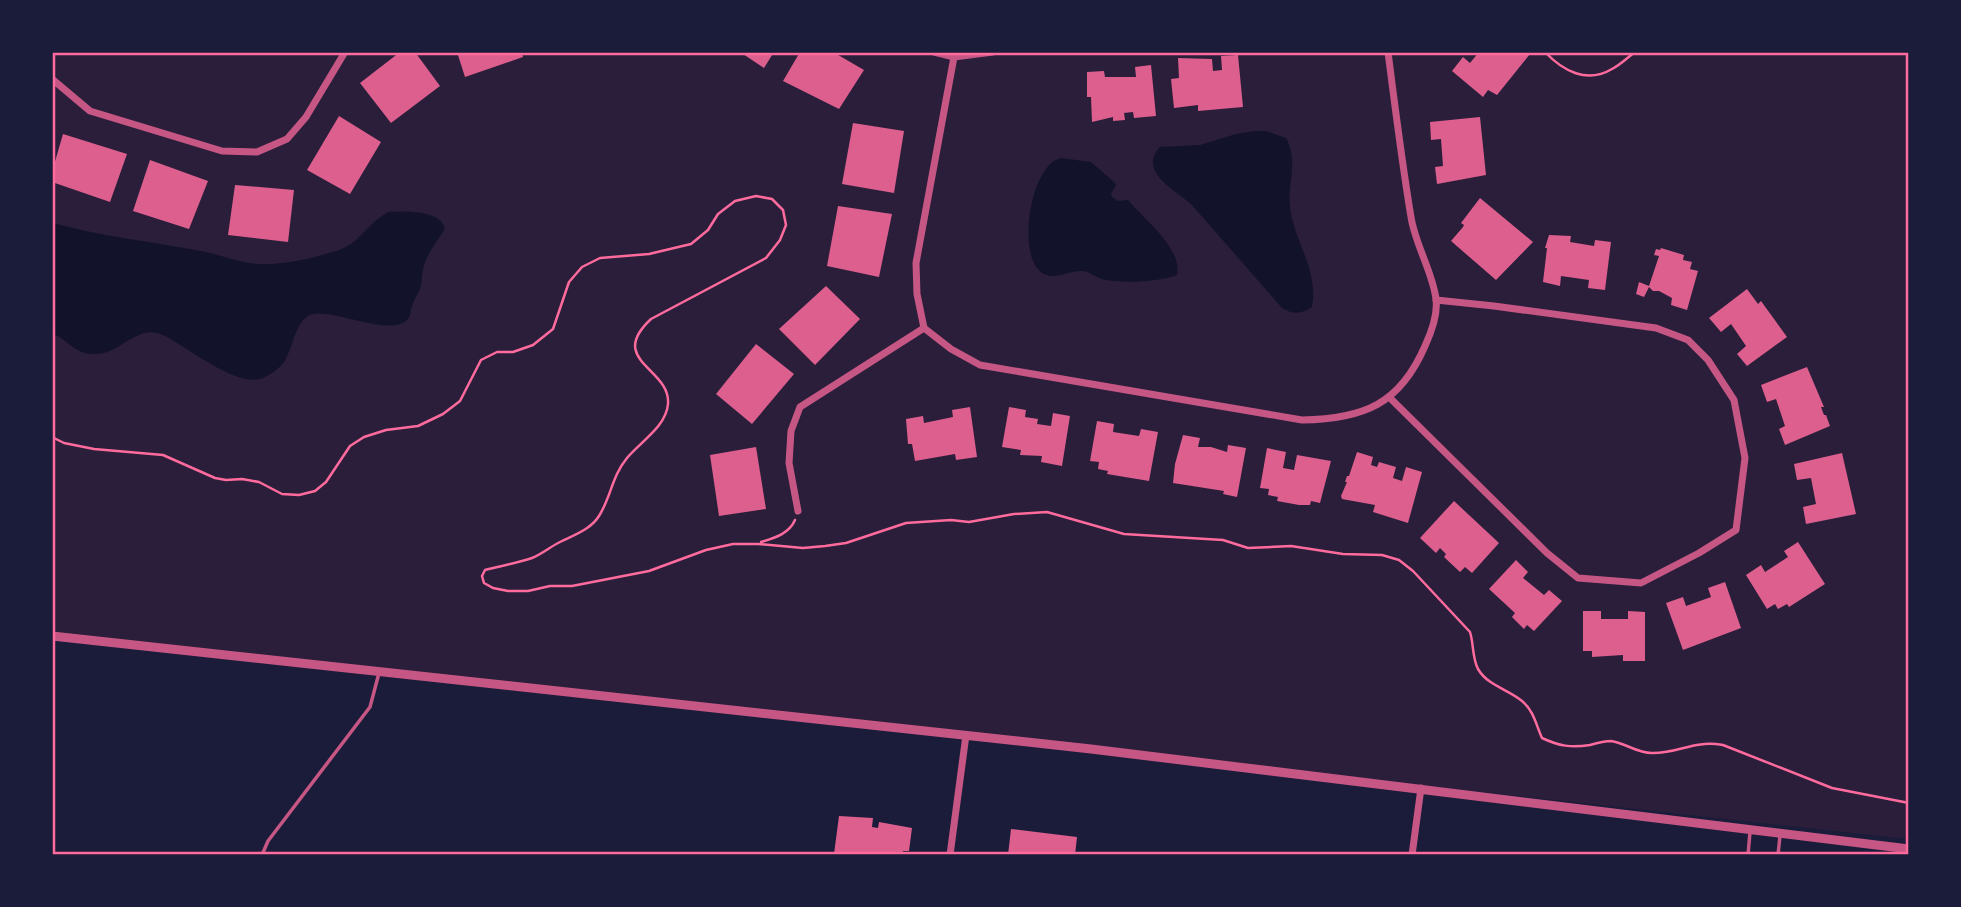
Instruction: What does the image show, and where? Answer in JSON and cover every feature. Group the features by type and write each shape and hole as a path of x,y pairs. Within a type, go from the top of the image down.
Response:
{"street":[{"path":"52,79 90,111 222,151 257,152 287,139 306,117 345,52"},
{"path":"934,52 954,57 993,52"},
{"path":"954,57 916,263 917,294 924,328 951,349 980,365 1303,420 1334,420 1365,411 1390,398 1415,369 1431,332 1436,300 1411,221 1388,52"},
{"path":"1390,398 1547,553 1578,578 1641,583 1699,554 1736,530 1745,458 1734,400 1708,360 1688,340 1656,328 1436,300"},
{"path":"798,511 789,463 791,431 800,407 924,328"},
{"path":"52,636 966,735 1909,849"},
{"path":"950,855 966,735"},
{"path":"1412,855 1421,788"}],"lane":[{"path":"262,855 276,830 370,707 379,671"},
{"path":"1748,855 1751,831"},
{"path":"1779,855 1781,834"}],"path":[{"path":"1545,52 1560,66 1587,77 1601,75 1615,68 1635,52"},
{"path":"1668,52 1681,52"},
{"path":"52,437 64,443 94,449 163,455 215,478 242,478 259,482 282,494 299,495 315,491 327,482 350,446 364,437 386,430 418,426 443,414 460,401 481,360 496,352 513,352 533,345 553,329 569,282 582,267 600,258 649,254 691,244 708,230 718,214 735,201 756,196 772,199 783,210 786,225 780,240 766,258 651,319 640,329 635,343 637,356 664,388 668,401 666,413 660,424 618,469 596,521 584,531 545,552 485,570 482,576 484,583 508,591 572,586 649,571 706,550 733,544 803,548 825,546 846,543 906,523 951,520 969,522 1014,514 1047,512 1124,534 1223,540 1248,548 1291,545 1343,554 1382,555 1399,560 1413,571 1470,632 1474,645 1473,657 1485,678 1523,702 1533,713 1542,738 1563,747 1615,742 1652,754 1693,744 1723,745 1832,788 1909,803"},
{"path":"758,544 780,536 792,527 798,511"}],"shaded area":[{"path":"53,53 1908,53 1908,839 53,635"},
{"path":"1255,131 1266,131 1286,138 1290,147 1292,220 1309,268 1313,294 1312,307 1301,312 1293,313 1282,308 1192,205 1161,180 1153,164 1154,156 1160,147 1200,145"},
{"path":"1061,158 1091,162 1114,182 1116,185 1112,197 1118,201 1128,200 1161,235 1174,255 1177,275 1129,282 1102,279 1085,271 1051,276 1041,272 1033,262 1029,247 1030,210 1042,176 1051,164"},
{"path":"389,212 430,215 437,218 445,229 426,260 421,286 407,320 389,326 334,315 313,314 302,321 284,362 263,378 252,380 226,372 154,332 137,336 113,350 95,354 81,352 53,334 53,223 246,262 269,264 320,256 346,247"}],"building":[{"path":"400,52 415,52 440,86 391,123 360,83"},
{"path":"457,52 522,52 523,57 465,77"},
{"path":"740,52 774,52 764,68"},
{"path":"800,52 833,52 864,70 839,109 783,81"},
{"path":"1479,52 1530,54 1497,95 1488,90 1483,97 1452,71 1463,57 1470,63"},
{"path":"1238,55 1243,107 1198,111 1198,105 1174,108 1171,79 1179,78 1178,58 1212,59 1213,71 1222,70 1221,56"},
{"path":"1151,65 1156,116 1134,118 1133,112 1124,113 1125,120 1113,121 1113,117 1092,122 1091,97 1087,97 1087,72 1104,71 1105,77 1136,77 1135,67"},
{"path":"339,116 381,142 350,194 307,170"},
{"path":"1480,117 1486,175 1437,184 1435,167 1443,166 1441,139 1431,140 1430,122"},
{"path":"853,123 904,131 894,193 842,184"},
{"path":"63,134 127,154 110,202 52,182 52,172"},
{"path":"150,160 208,181 189,229 133,211"},
{"path":"235,185 294,190 288,242 228,235"},
{"path":"1480,198 1533,242 1496,280 1451,241 1463,227 1461,223"},
{"path":"838,206 892,214 879,277 827,266"},
{"path":"1549,235 1571,236 1570,242 1594,246 1595,240 1611,242 1605,290 1588,288 1589,280 1561,276 1560,286 1543,282 1545,248"},
{"path":"1656,249 1684,255 1683,260 1692,262 1690,269 1698,271 1687,310 1671,305 1672,298 1649,287 1644,297 1636,294 1639,282 1649,286 1659,256 1654,255"},
{"path":"826,286 860,319 815,365 779,329"},
{"path":"1747,289 1758,304 1761,301 1787,337 1747,366 1737,354 1746,346 1731,324 1721,332 1709,318"},
{"path":"756,344 794,374 752,424 716,394"},
{"path":"1807,367 1830,426 1785,445 1779,429 1785,426 1776,399 1767,402 1761,385"},
{"path":"970,407 977,457 956,460 955,454 915,461 912,444 908,444 906,419 923,416 924,423 953,417 952,410"},
{"path":"1009,407 1026,410 1025,417 1038,419 1037,424 1051,426 1053,413 1070,416 1062,466 1041,462 1042,456 1020,455 1021,450 1002,447"},
{"path":"1097,421 1114,424 1113,432 1139,436 1141,429 1158,432 1149,481 1107,474 1108,471 1098,469 1099,462 1090,461"},
{"path":"1183,435 1200,438 1198,447 1211,447 1227,452 1228,445 1246,448 1237,497 1223,494 1224,491 1173,483"},
{"path":"756,447 766,509 719,516 710,455"},
{"path":"1267,448 1286,452 1283,468 1294,470 1297,455 1331,461 1320,503 1311,501 1310,505 1299,505 1277,501 1278,497 1268,495 1269,489 1260,488"},
{"path":"1357,452 1373,457 1371,465 1377,467 1379,462 1396,467 1393,478 1402,481 1406,467 1422,472 1408,523 1373,512 1375,505 1342,499 1345,482"},
{"path":"1842,453 1856,514 1806,524 1803,507 1816,504 1811,478 1797,480 1794,464"},
{"path":"1454,501 1499,543 1472,573 1465,567 1460,572 1444,557 1446,554 1440,548 1436,553 1420,538"},
{"path":"1798,542 1825,584 1789,607 1787,604 1778,609 1775,604 1767,609 1746,575 1761,565 1765,572 1788,557 1784,551"},
{"path":"1516,560 1528,572 1523,578 1544,595 1549,590 1562,601 1534,631 1527,625 1524,629 1512,617 1515,613 1489,589"},
{"path":"1725,582 1741,628 1683,650 1666,603 1683,597 1686,606 1711,597 1708,588"},
{"path":"1583,611 1601,611 1601,619 1628,619 1628,611 1645,612 1645,661 1623,661 1623,655 1592,657 1592,651 1583,651"},
{"path":"839,816 873,818 872,827 878,828 879,822 912,828 909,851 903,851 902,855 859,852 859,855 834,854"},
{"path":"1011,829 1077,837 1075,855 1008,855"}]}
